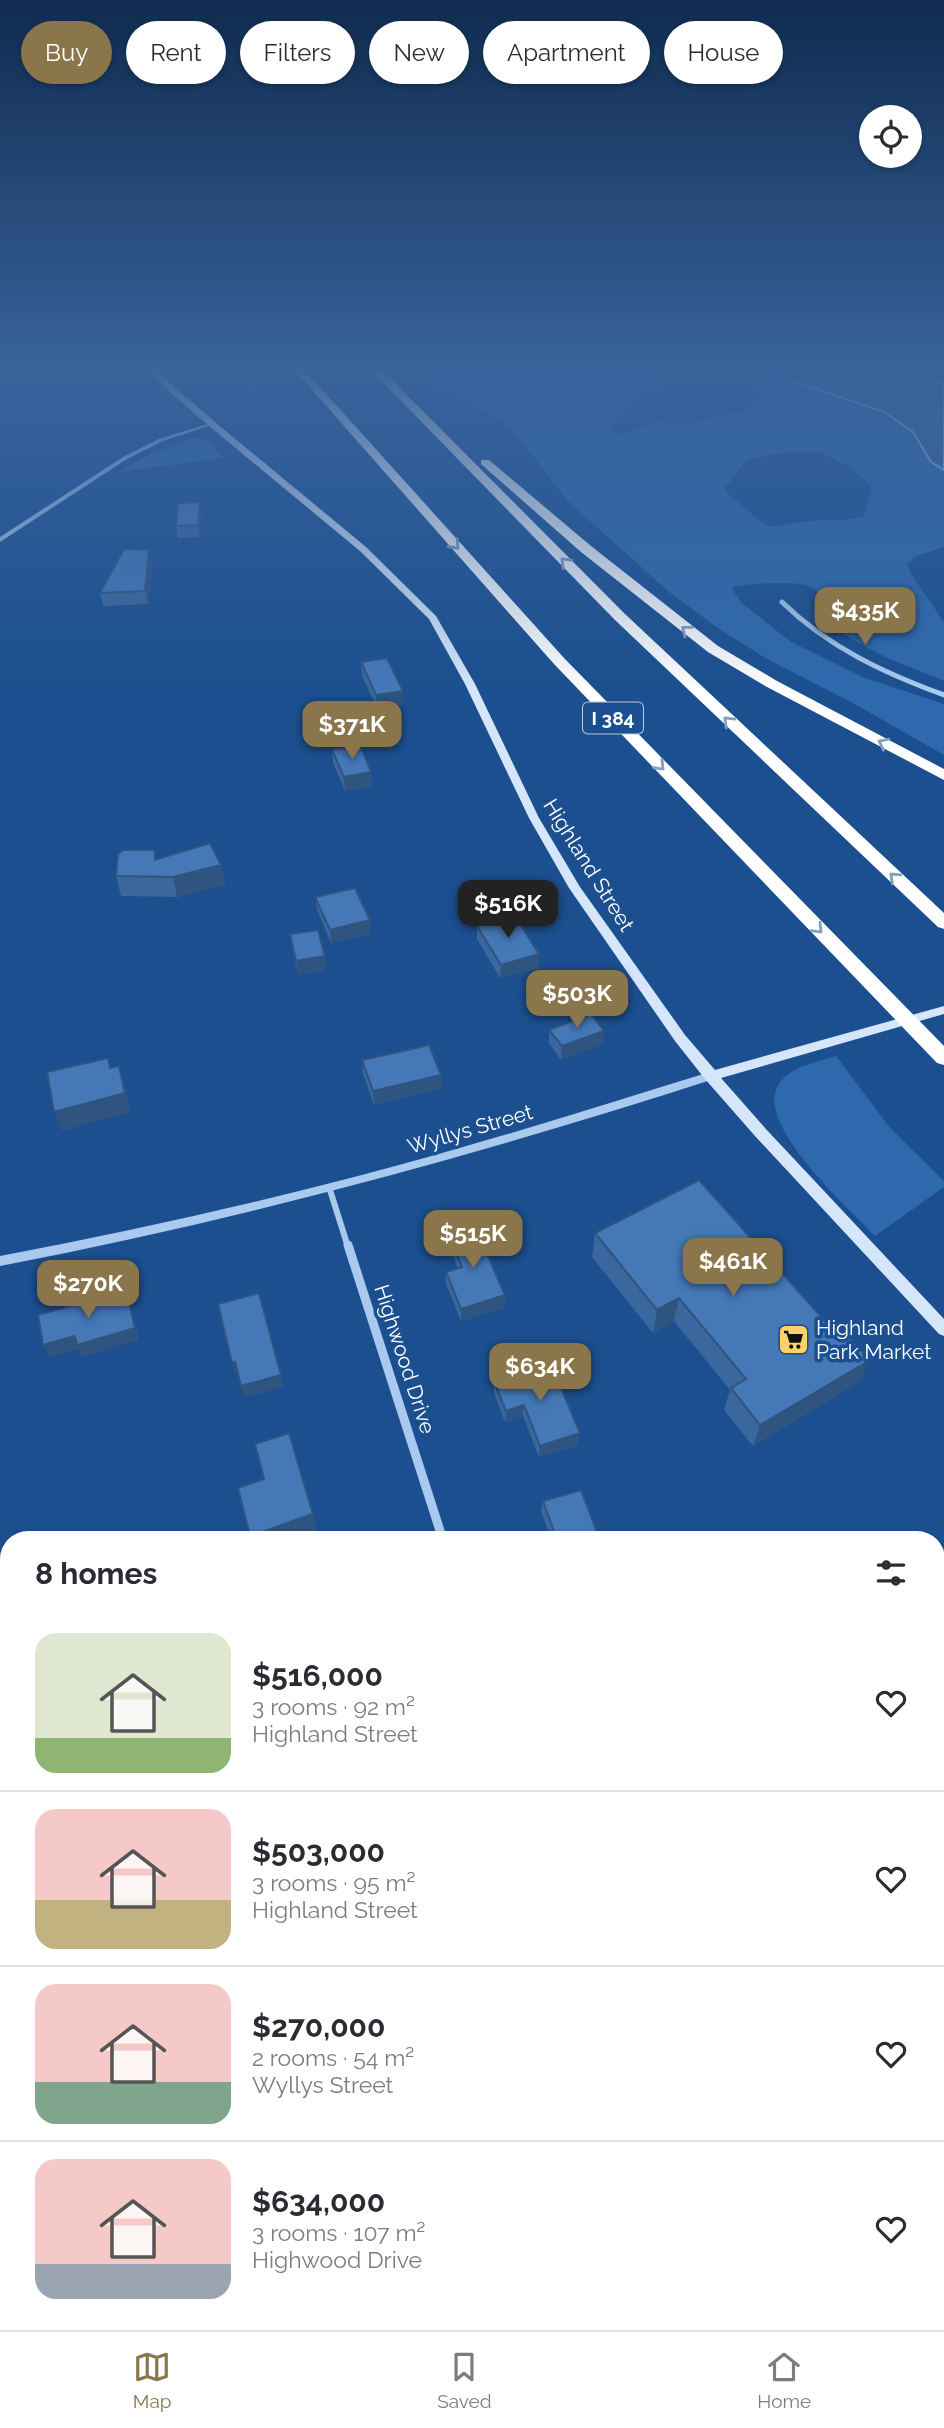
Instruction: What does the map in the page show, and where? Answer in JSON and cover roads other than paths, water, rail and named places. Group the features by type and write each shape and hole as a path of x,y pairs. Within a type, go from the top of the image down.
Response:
{"highway":[{"name":"I 384","path":"393,475 559,661 944,1058"},
{"path":"480,475 638,635 944,923"},
{"path":"500,475 540,511 713,649 772,684 944,775"}],"main road":[{"name":"Highland Street","path":"273,475 363,549 433,618 470,684 528,807 575,888 680,1038 710,1076 944,1329"},
{"name":"Wyllys Street","path":"710,1076 944,1010"}],"street":[{"path":"0,540 99,475"},
{"path":"782,602 799,621 873,667 944,695"},
{"name":"Wyllys Street","path":"0,1261 113,1240 330,1189 505,1142 710,1076"},
{"name":"Highwood Drive","path":"330,1189 440,1531"}],"place":[{"name":"Highland Park Market","path":"793,1339"}]}
